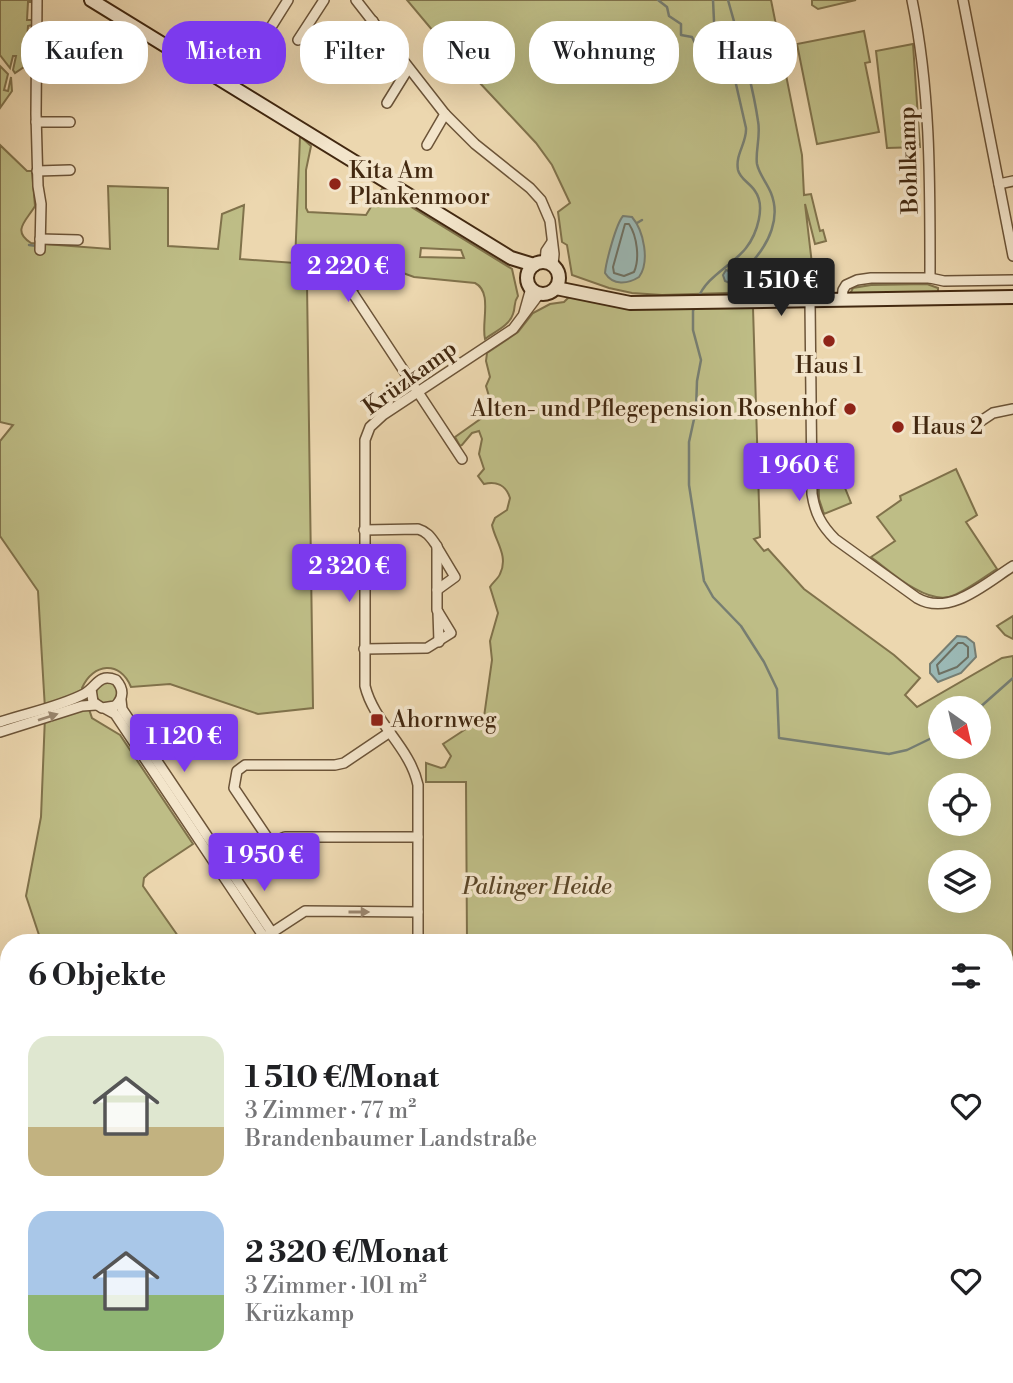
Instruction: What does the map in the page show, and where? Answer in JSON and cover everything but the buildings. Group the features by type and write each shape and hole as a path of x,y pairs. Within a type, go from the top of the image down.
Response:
{"main road":[{"path":"91,0 511,257 540,266 559,272 558,283 549,293 536,291 540,266"},
{"path":"558,283 611,300 630,303 1013,297"}],"street":[{"path":"37,0 36,122 41,204 40,250"},
{"path":"275,21 288,0"},
{"path":"298,40 324,0"},
{"path":"356,0 373,21"},
{"name":"Bohlkamp","path":"912,0 922,52 926,93 930,278"},
{"path":"963,0 1013,256"},
{"path":"409,70 445,114 491,159 537,194 549,216 554,254 540,266"},
{"path":"387,103 399,84"},
{"path":"426,145 445,114"},
{"path":"36,122 70,122"},
{"path":"37,171 70,170"},
{"path":"999,184 1013,181"},
{"path":"40,239 78,240"},
{"path":"842,300 844,288 857,280 1013,280"},
{"path":"350,289 462,459"},
{"name":"Krüzkamp","path":"418,934 418,785 415,772 366,692 366,434 374,422 513,329 523,315 526,300 536,291"},
{"path":"810,301 812,494 815,509 826,530 841,544 917,598 930,603 944,604 957,600 1013,566"},
{"path":"981,421 993,413 1013,409"},
{"path":"364,530 418,529 427,533 456,577 437,590"},
{"path":"364,649 427,648 439,642 436,546"},
{"path":"1,727 78,696 91,689 96,681 102,678 113,679 121,687 122,709 227,872 262,934"},
{"path":"91,689 96,705"},
{"path":"106,709 113,708 121,700"},
{"path":"1,727 82,706 96,705 115,714 227,872"},
{"path":"267,845 234,788 240,767 344,763 390,733"},
{"path":"227,872 267,845 285,837 418,836"},
{"path":"272,934 305,911 418,912"}],"green space":[{"path":"0,0 35,0 36,2 28,2 27,20 32,21 21,21 21,69 15,73 13,70 16,56 13,56 10,68 0,55"},
{"path":"407,0 771,0 775,21 693,21 693,84 788,84 802,155 804,195 811,194 820,231 823,230 826,241 815,244 805,204 815,290 662,295 609,288 572,275 567,245 562,242 558,212 570,203 552,165 536,143 481,84 515,84 515,21 425,21"},
{"path":"812,0 856,0 818,9 812,5"},
{"path":"864,31 870,62 865,63 879,132 817,144 797,44"},
{"path":"913,44 920,147 887,148 876,51"},
{"path":"0,66 8,74 4,90 8,91 11,77 12,91 0,108"},
{"path":"300,136 311,146 306,170 308,212 366,215 382,189 512,269 518,296 509,322 485,339 484,293 475,283 414,277 367,260 353,258 325,266 319,262 315,248 308,248 313,708 258,714 170,684 131,687 126,678 114,669 106,668 93,674 82,688 92,718 120,735 193,844 144,878 143,886 177,934 39,934 26,896 41,817 45,716 14,725 12,721 45,709 38,591 0,536 0,441 13,425 0,422 0,145 27,171 32,171 35,206 21,230 25,239 31,243 110,249 108,186 168,188 168,246 218,249 222,214 244,205 240,259 295,263","holes":["421,248 461,250 464,258 420,257"]},
{"path":"927,284 938,288 938,295 850,294 853,288 871,285"},
{"name":"Palinger Heide","path":"571,295 630,308 753,308 760,537 754,539 764,551 768,549 804,589 894,655 920,678 905,695 917,707 928,701 928,760 991,759 991,696 936,696 1002,658 1013,656 1013,934 467,934 466,782 426,782 426,763 445,767 451,756 443,744 484,717 492,660 490,641 498,613 490,587 499,576 503,561 492,525 495,518 507,510 510,498 503,487 493,483 484,484 478,476 484,469 479,454 482,439 479,431 472,433 460,446 455,437 493,410 486,386 490,377 487,353 518,332 533,313 550,304 564,302"},
{"path":"835,463 851,503 824,514 819,499 818,470"},
{"path":"956,469 977,515 966,522 997,569 961,592 939,598 918,591 871,557 895,541 877,517 901,500 900,496"},
{"path":"1013,616 1013,639 997,626"},
{"path":"107,682 115,685 118,693 115,701 107,704 99,701 96,693 99,685"}],"water":[{"path":"623,216 632,217 640,230 645,255 639,277 616,282 605,273 614,235"},
{"path":"726,270 739,275 744,283 734,285 725,281 723,275"},
{"path":"957,636 966,637 974,643 976,657 961,673 938,682 930,673 930,664"}],"waterway":[{"path":"658,0 667,7 669,16 681,24 681,35 692,37 696,45 708,50 718,66 733,71 746,128 738,170 755,191 760,204 757,228 750,242 707,284 698,299"},
{"path":"713,0 714,21"},
{"path":"728,0 745,60 759,127 757,164 771,193 775,212 772,230 764,247 752,262"},
{"path":"637,223 642,220"},
{"path":"29,245 37,246"},
{"path":"695,305 693,330 701,360 696,410 689,442 689,485 704,581 713,597 741,626 764,662 777,689 779,738 889,754 907,750 928,740"},
{"path":"991,697 1013,678"}],"place":[{"name":"Kita Am Plankenmoor","path":"335,184"},
{"name":"Haus 1","path":"829,341"},
{"name":"Alten- und Pflegepension Rosenhof","path":"850,409"},
{"name":"Haus 2","path":"898,427"},
{"name":"Ahornweg","path":"377,720"}]}
